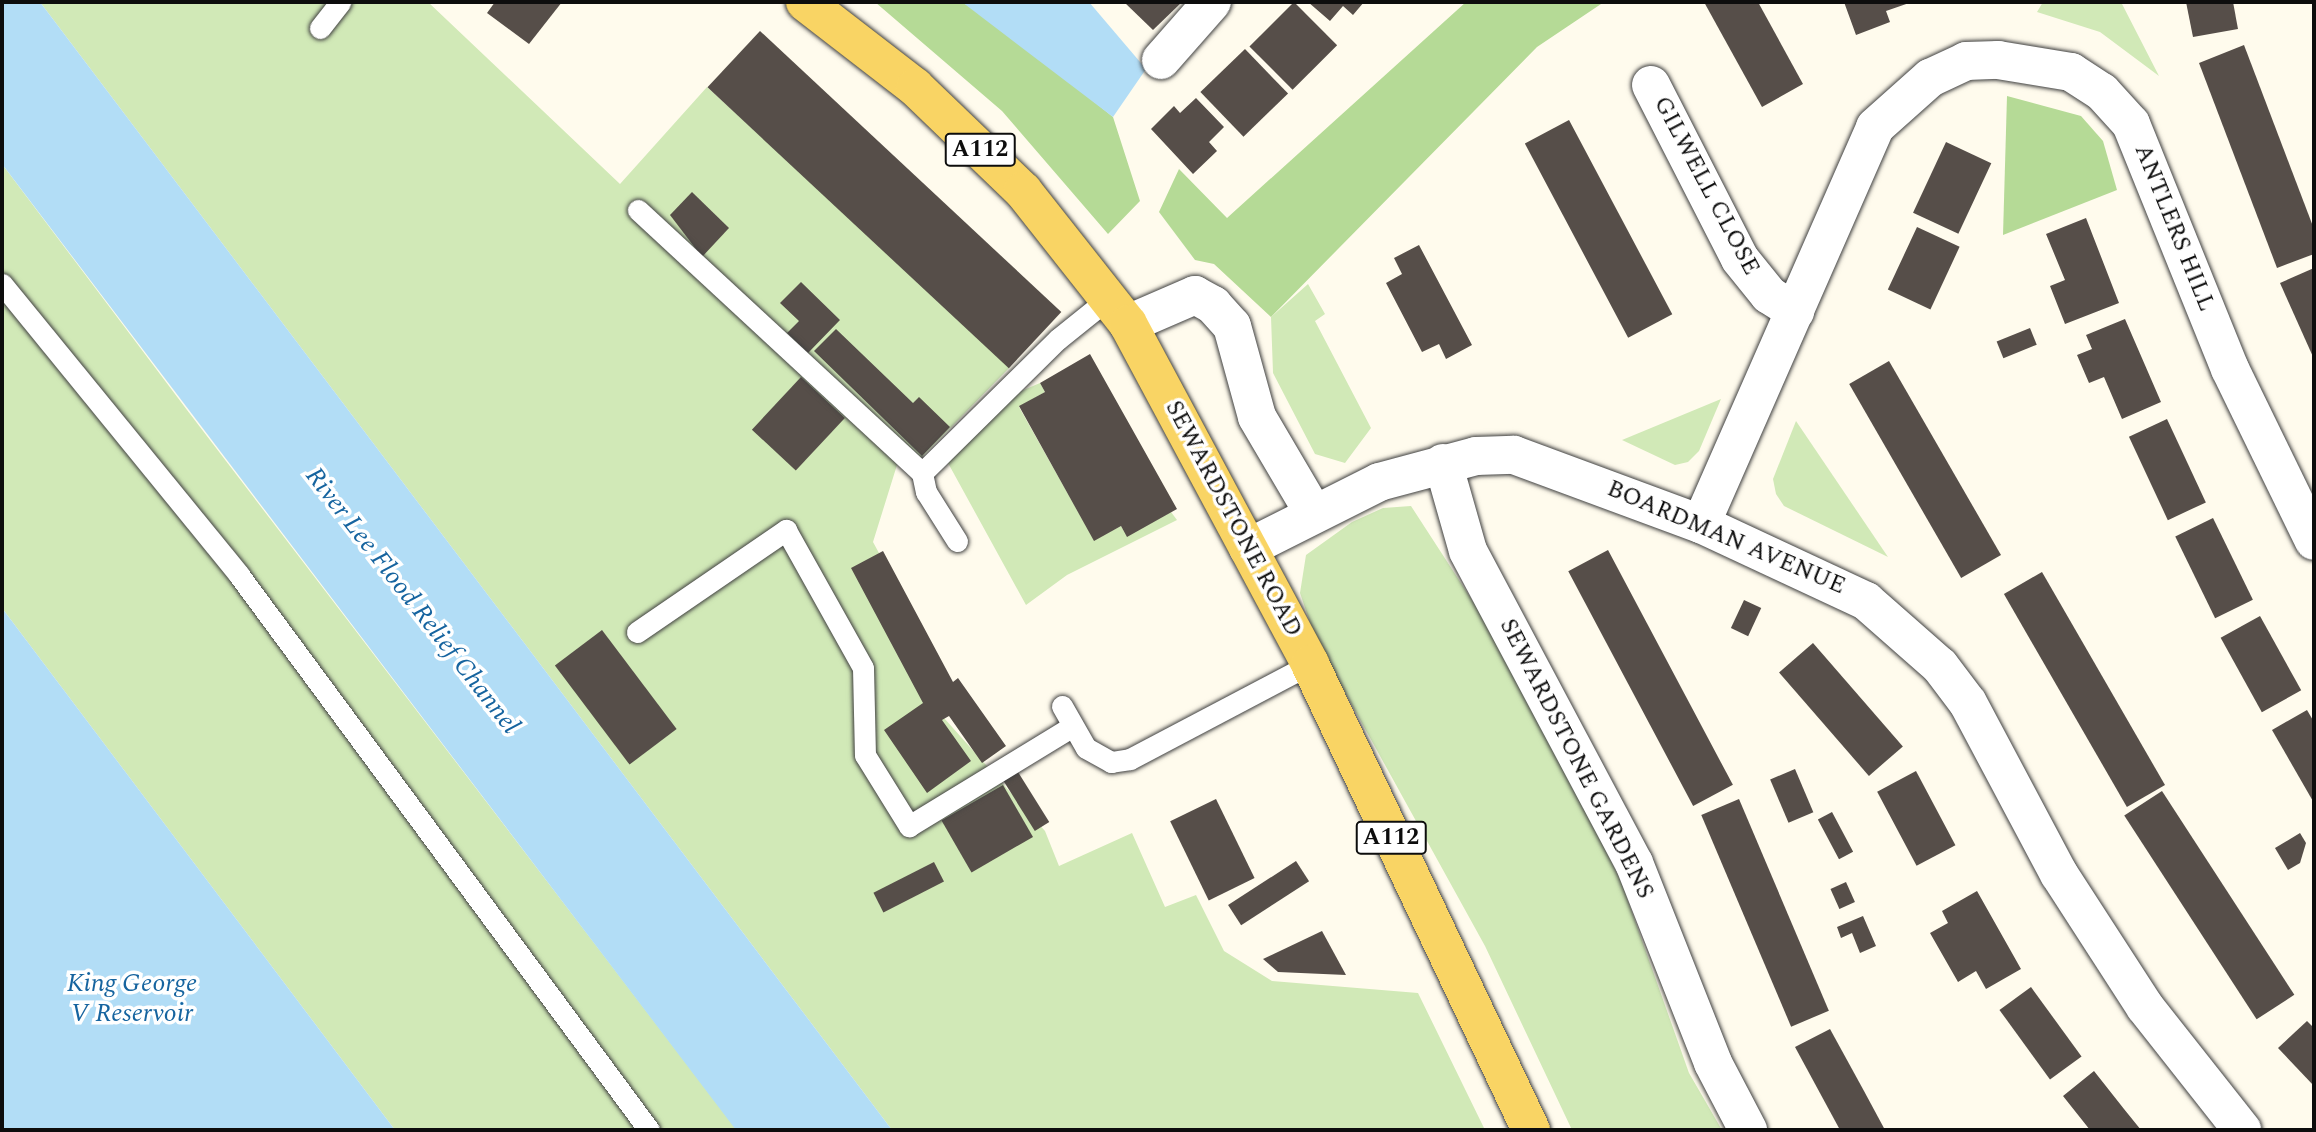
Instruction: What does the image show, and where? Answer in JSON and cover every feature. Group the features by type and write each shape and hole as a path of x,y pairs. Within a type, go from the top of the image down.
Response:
{"main road":[{"name":"SEWARDSTONE ROAD","path":"806,2 915,87 1023,191 1119,311 1310,664 1531,1130"}],"street":[{"path":"1161,61 1212,2"},
{"name":"ANTLERS HILL","path":"1701,524 1795,312 1859,155 1900,98 1966,61 2038,63 2071,72 2102,92 2131,124 2230,369 2314,541"},
{"name":"GILWELL CLOSE","path":"1651,85 1740,259 1769,295 1795,312"},
{"path":"1119,311 1195,295 1213,304 1232,326 1257,416 1313,512"},
{"name":"BOARDMAN AVENUE","path":"1248,548 1313,512 1443,463 1514,455 1545,461 1701,524 1866,601 1940,666 1969,703 2059,874 2145,1007 2242,1130"},
{"name":"SEWARDSTONE GARDENS","path":"1443,463 1468,551 1634,863 1713,1063 1748,1130"}],"lane":[{"path":"320,28 340,2"},
{"path":"638,210 922,473 926,492 957,541"},
{"path":"2,284 239,575 649,1130"},
{"path":"922,473 1058,339 1119,311"},
{"path":"637,632 786,530 863,668 865,754 909,826 1073,726"},
{"path":"1062,706 1073,726 1100,758 1130,759 1310,664"}],"green space":[{"path":"40,2 428,2 620,184 707,87 1011,366 921,458 897,465 873,542 942,669 919,690 1045,831 1059,866 1132,833 1165,907 1196,895 1224,951 1272,981 1418,993 1485,1130 892,1130"},
{"path":"875,2 962,2 996,23 1113,117 1140,201 1108,234 1002,111"},
{"path":"1466,2 1604,2 1537,47 1271,317 1214,264 1195,260 1159,212 1179,169 1227,218"},
{"path":"2043,2 2121,2 2159,76 2100,32 2037,12"},
{"path":"2007,96 2081,116 2103,141 2117,190 2003,235"},
{"path":"2,164 737,1130 395,1130 2,608"},
{"path":"1308,284 1325,314 1315,321 1371,428 1345,463 1315,454 1273,373 1271,317"},
{"path":"1040,383 1045,392 1019,407 1094,540 1121,526 1127,536 1171,512 1177,520 1067,575 1026,605 948,463 1014,394"},
{"path":"1721,399 1699,451 1688,462 1675,465 1622,440"},
{"path":"1796,421 1888,557 1784,506 1776,494 1773,479"},
{"path":"1411,506 1533,694 1622,884 1689,1073 1722,1130 1572,1130 1485,946 1316,640 1300,593 1306,555 1352,522 1383,508"}],"water":[{"name":"River Lee Flood Relief Channel","path":"2,2 40,2 892,1130 736,1130 2,164"},
{"path":"962,2 1089,2 1146,69 1113,117"},
{"name":"King George V Reservoir","path":"2,608 395,1130 2,1130"}],"building":[{"path":"495,2 562,2 529,44 487,13"},
{"path":"1124,2 1182,2 1153,30"},
{"path":"1294,2 1337,45 1293,90 1249,47"},
{"path":"1308,2 1364,2 1353,15 1343,6 1330,21"},
{"path":"1704,2 1758,2 1803,84 1762,107"},
{"path":"1844,2 1912,2 1886,11 1890,22 1856,35"},
{"path":"2186,2 2233,2 2238,29 2193,37"},
{"path":"760,31 1061,312 1009,368 707,87"},
{"path":"2244,45 2314,229 2314,254 2277,268 2199,63"},
{"path":"1245,49 1288,94 1243,137 1200,92"},
{"path":"1196,98 1224,127 1209,142 1217,151 1193,174 1151,129 1174,106 1180,113"},
{"path":"1569,120 1672,314 1628,338 1525,143"},
{"path":"1946,142 1991,163 1958,234 1913,213"},
{"path":"692,192 729,228 702,257 670,215"},
{"path":"2086,218 2119,303 2065,324 2050,286 2065,280 2046,234"},
{"path":"1917,227 1960,247 1930,309 1888,290"},
{"path":"1419,245 1472,345 1446,359 1439,344 1422,352 1386,283 1402,274 1394,258"},
{"path":"2314,268 2314,359 2280,283"},
{"path":"801,282 840,320 808,353 787,333 799,321 780,303"},
{"path":"2125,319 2161,402 2122,419 2104,377 2089,383 2077,355 2092,349 2086,335"},
{"path":"2030,328 2037,345 2003,358 1997,341"},
{"path":"836,329 913,403 919,397 950,427 922,456 814,351"},
{"path":"1090,354 1177,509 1127,537 1121,526 1094,541 1019,406 1045,392 1040,383"},
{"path":"1889,361 2001,555 1961,578 1849,384"},
{"path":"801,377 845,418 796,471 752,430"},
{"path":"2167,419 2206,502 2168,520 2129,437"},
{"path":"2213,518 2253,600 2215,618 2175,536"},
{"path":"1608,550 1733,785 1693,806 1568,571"},
{"path":"883,551 953,682 958,678 1006,746 982,763 949,716 942,720 971,761 927,793 884,730 923,703 851,568"},
{"path":"2042,572 2165,785 2127,807 2004,594"},
{"path":"1744,600 1761,608 1748,636 1731,628"},
{"path":"2260,616 2301,690 2262,712 2221,638"},
{"path":"602,630 677,729 630,765 555,666"},
{"path":"1813,643 1903,746 1869,776 1779,673"},
{"path":"2307,710 2314,722 2314,803 2272,730"},
{"path":"1795,769 1813,812 1789,823 1770,780"},
{"path":"1916,771 1955,845 1917,866 1877,792"},
{"path":"1018,772 1049,822 1035,831 1004,781"},
{"path":"1003,785 1033,837 972,872 942,820"},
{"path":"2162,791 2294,995 2257,1019 2124,816"},
{"path":"1216,799 1255,878 1209,900 1170,821"},
{"path":"1739,799 1829,1011 1791,1027 1701,815"},
{"path":"1832,812 1853,852 1839,859 1818,820"},
{"path":"2300,833 2306,843 2300,863 2288,870 2275,848"},
{"path":"1296,861 1309,881 1241,925 1228,905"},
{"path":"934,862 944,882 883,912 873,893"},
{"path":"1846,882 1855,902 1839,909 1830,889"},
{"path":"1977,891 2021,969 1986,989 1976,971 1958,982 1930,933 1948,923 1942,911"},
{"path":"1863,916 1876,946 1860,953 1852,933 1841,938 1837,927"},
{"path":"1322,931 1346,975 1278,972 1263,959"},
{"path":"2031,987 2082,1057 2050,1079 1999,1010"},
{"path":"2307,1021 2314,1028 2314,1086 2278,1048"},
{"path":"1830,1029 1885,1130 1840,1130 1795,1047"},
{"path":"2094,1071 2141,1130 2090,1130 2063,1096"}]}
